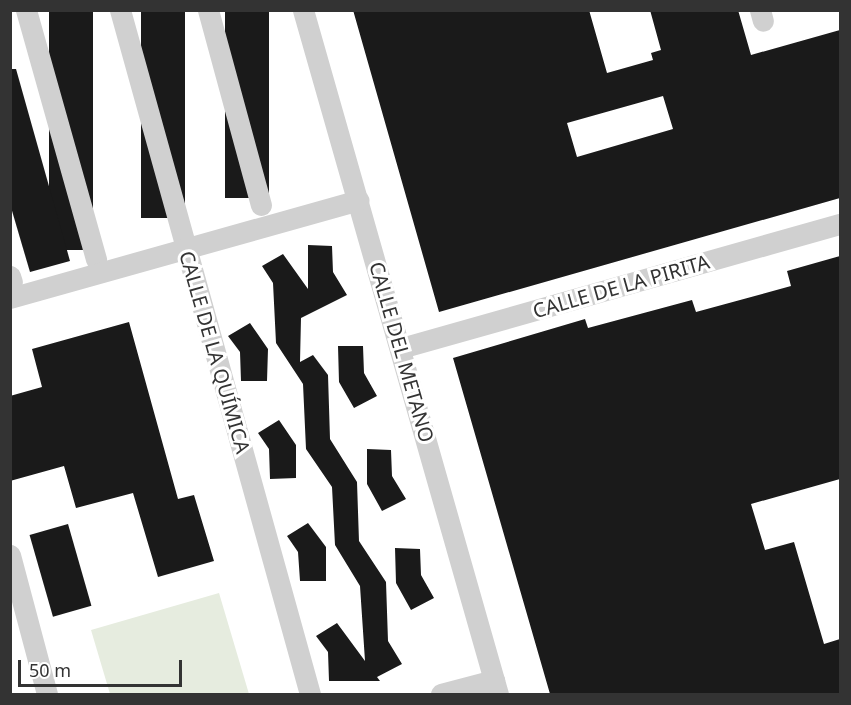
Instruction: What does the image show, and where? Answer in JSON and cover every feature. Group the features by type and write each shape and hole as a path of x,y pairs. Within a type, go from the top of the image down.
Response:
{"street":[{"path":"26,10 96,259"},
{"name":"CALLE DE LA QUÍMICA","path":"120,10 310,694"},
{"path":"208,10 261,205"},
{"name":"CALLE DEL METANO","path":"303,10 496,687"},
{"path":"11,286 186,249 358,200"},
{"name":"CALLE DE LA PIRITA","path":"401,348 840,224"},
{"path":"10,555 47,694"},
{"path":"441,694 496,687"}],"shaded area":[{"path":"219,593 249,694 110,694 91,630"}],"building":[{"path":"49,10 93,10 93,250 49,250"},
{"path":"141,10 185,10 185,218 141,218"},
{"path":"225,10 269,10 269,198 225,198"},
{"path":"353,10 589,10 607,73 653,60 651,53 661,50 650,10 738,10 751,55 840,30 840,198 439,312","holes":["663,96 673,129 577,157 567,123"]},
{"path":"10,69 16,69 70,261 30,272 10,204"},
{"path":"308,245 332,246 333,272 347,295 301,318 300,362 313,355 328,375 330,439 357,482 359,541 386,582 388,641 402,664 377,677 380,681 329,681 328,652 316,636 337,623 365,661 360,586 335,545 332,487 306,449 303,384 276,343 273,283 262,266 283,254 308,289"},
{"path":"840,256 840,479 751,504 765,550 794,542 824,644 840,639 840,694 550,694 453,358 585,319 588,328 692,300 696,312 791,286 787,271"},
{"path":"129,322 178,499 194,495 214,561 158,577 133,493 76,508 64,466 10,481 10,396 42,387 32,349"},
{"path":"250,323 268,349 267,381 241,381 240,352 228,336"},
{"path":"338,346 363,346 364,373 377,396 354,408 339,382"},
{"path":"279,420 296,445 296,478 270,479 269,449 258,433"},
{"path":"367,449 391,450 392,476 406,499 382,511 367,484"},
{"path":"308,523 326,547 326,581 300,581 298,552 287,536"},
{"path":"68,524 91,606 53,617 30,535"},
{"path":"395,548 420,549 421,575 434,598 411,610 396,583"}]}
